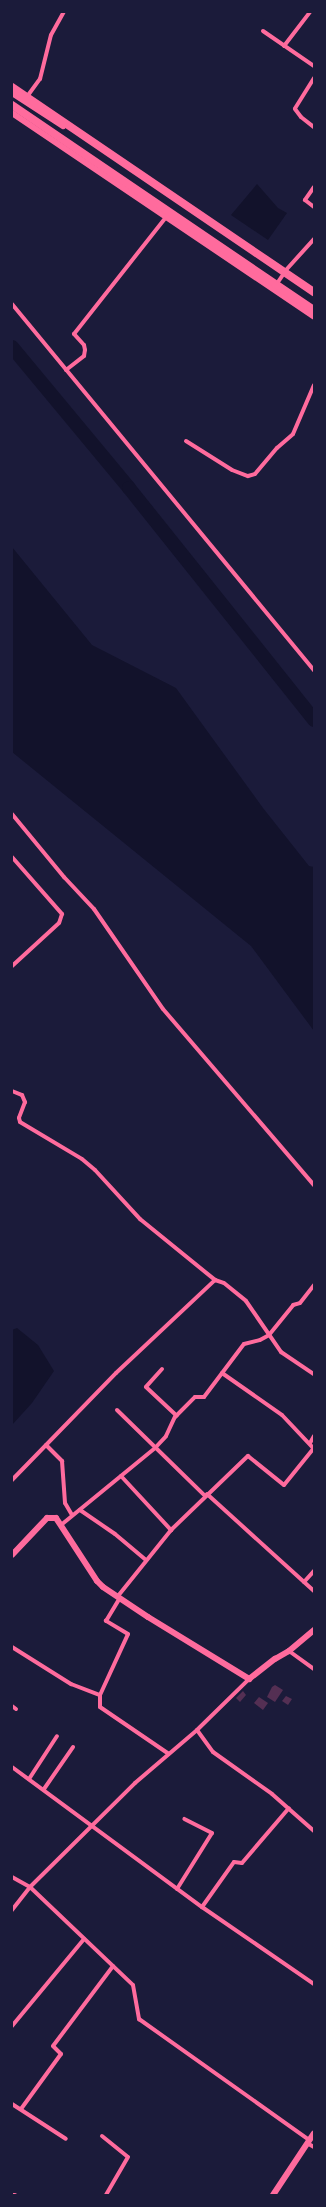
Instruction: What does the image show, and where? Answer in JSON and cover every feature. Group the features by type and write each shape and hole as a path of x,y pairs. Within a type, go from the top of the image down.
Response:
{"highway":[{"path":"12,88 314,292"},
{"path":"12,105 314,310"}],"main road":[{"path":"12,93 314,288"},
{"path":"12,113 314,317"},
{"path":"12,1556 47,1518 56,1518 97,1581 148,1617 249,1679 274,1659 289,1651 314,1630"},
{"path":"273,2195 314,2133"}],"street":[{"path":"23,101 40,79 51,35 64,12"},
{"path":"284,46 310,12"},
{"path":"263,31 314,66"},
{"path":"314,78 295,109 301,117 314,127"},
{"path":"314,187 305,200 314,207"},
{"path":"66,370 84,356 84,345 74,334 166,217"},
{"path":"274,289 286,270 314,239"},
{"path":"12,304 314,670"},
{"path":"186,441 232,470 248,476 254,474 276,448 293,434 314,385"},
{"path":"12,814 64,877 94,909 163,1009 314,1185"},
{"path":"12,857 62,914 59,923 12,966"},
{"path":"12,1091 22,1095 26,1102 19,1118 20,1122 82,1159 95,1170 140,1219 215,1280 224,1283 246,1301 281,1352 314,1374"},
{"path":"12,1480 116,1373 215,1280"},
{"path":"61,1525 155,1448 166,1436 177,1416 195,1397 204,1397 244,1344 260,1340 268,1335 293,1305 300,1303 314,1284"},
{"path":"162,1369 146,1386 177,1416"},
{"path":"169,1754 100,1707 100,1695 128,1634 106,1621 119,1597 146,1560 171,1530 248,1456 284,1485 314,1449 282,1415 222,1373"},
{"path":"117,1410 155,1448 206,1495 314,1591"},
{"path":"310,1443 314,1436"},
{"path":"46,1445 62,1461 65,1503 72,1515"},
{"path":"121,1476 171,1530"},
{"path":"80,1510 115,1534 146,1560"},
{"path":"304,1582 314,1571"},
{"path":"12,1647 71,1684 100,1695"},
{"path":"289,1651 314,1669"},
{"path":"12,1910 30,1887 135,1783 197,1730 249,1679"},
{"path":"197,1730 213,1752 289,1808 314,1832"},
{"path":"29,1778 58,1736"},
{"path":"44,1789 73,1747"},
{"path":"12,1767 44,1789 202,1907 314,1984"},
{"path":"202,1907 234,1862 242,1863 289,1808"},
{"path":"177,1889 212,1832 184,1819"},
{"path":"12,1877 30,1887 133,1985 139,2019 308,2141 314,2147"},
{"path":"12,2026 84,1939"},
{"path":"21,2109 61,2054 53,2046 113,1966"},
{"path":"12,2104 66,2139"},
{"path":"102,2136 128,2157 106,2195"}],"shaded area":[{"path":"257,184 278,208 287,213 268,240 231,215"},
{"path":"12,547 92,645 176,688 263,808 309,866 314,867 314,1031 251,946 12,752"},
{"path":"17,1328 38,1345 54,1371 32,1403 12,1425 12,1330"}],"building":[{"path":"275,1685 283,1690 275,1702 267,1697 272,1687"},
{"path":"243,1691 246,1695 240,1702 236,1698"},
{"path":"286,1696 292,1699 288,1705 282,1701"},
{"path":"259,1697 268,1703 263,1710 254,1703"}],"waterway":[{"path":"12,347 129,488 314,720"}]}
